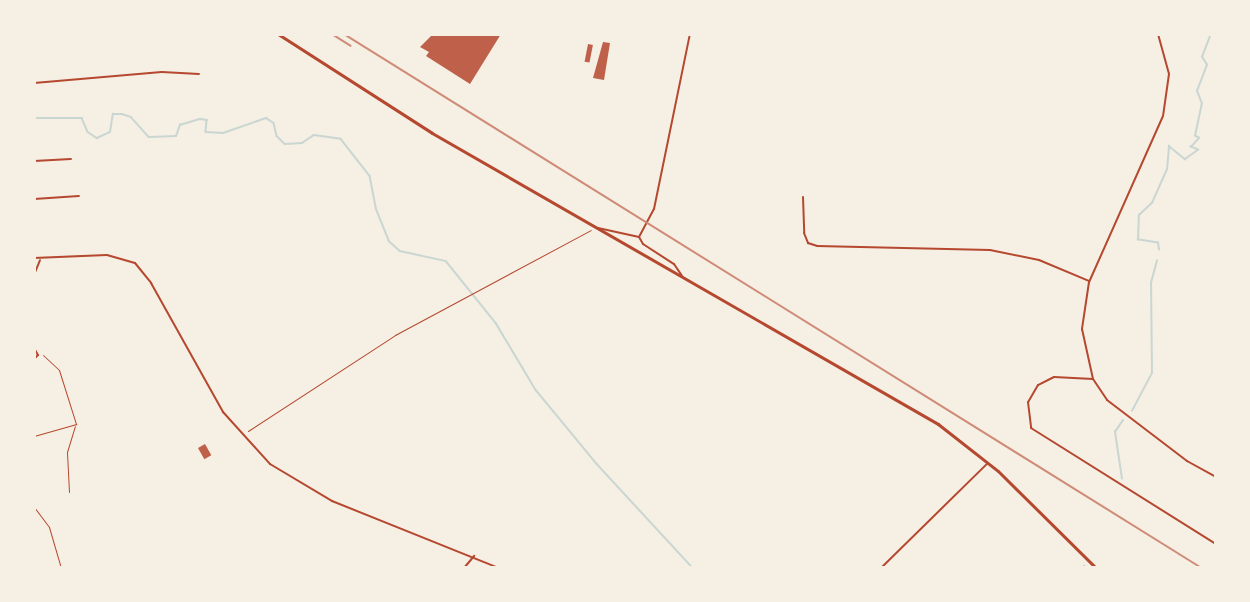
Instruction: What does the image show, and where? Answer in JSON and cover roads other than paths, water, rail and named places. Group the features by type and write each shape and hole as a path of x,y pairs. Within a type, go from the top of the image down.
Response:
{"main road":[{"path":"278,34 351,83 596,228 938,424 988,463 1096,567"}],"street":[{"path":"639,237 655,204 690,34"},
{"path":"1158,34 1169,74 1163,116 1089,282 1082,329 1093,379 1107,399 1187,461 1215,477"},
{"path":"34,83 162,72 199,74"},
{"path":"34,161 71,159"},
{"path":"34,199 79,196"},
{"path":"803,197 804,233 808,243 817,246 998,251 1039,260 1089,282"},
{"path":"596,228 639,237 643,244 674,264 684,279"},
{"path":"34,258 40,260 115,256 143,270 206,385 242,436 270,464 314,493 499,567"},
{"path":"34,275 40,260"},
{"path":"34,348 38,355 34,359"},
{"path":"1093,379 1054,377 1038,385 1028,402 1031,429 1215,544"},
{"path":"881,567 988,463"},
{"path":"464,567 474,556"}],"waterway":[{"path":"1159,250 1158,243 1138,240 1139,215 1152,203 1167,170 1169,146 1185,159 1198,150 1191,147 1199,138 1195,136 1202,104 1197,91 1207,65 1202,57 1211,34"},
{"path":"34,118 82,118 88,132 97,138 110,132 113,114 131,117 149,137 176,136 180,125 200,119 207,120 206,132 223,133 266,118 274,123 277,136 285,144 302,143 314,135 341,139 370,176 376,208 389,241 400,251 446,261 496,323 536,390 597,464 693,568"},
{"path":"1132,411 1152,373 1151,283 1157,261"},
{"path":"1122,479 1115,432 1123,420"}],"railway":[{"path":"332,34 351,46"},
{"path":"344,34 1202,568"}]}
